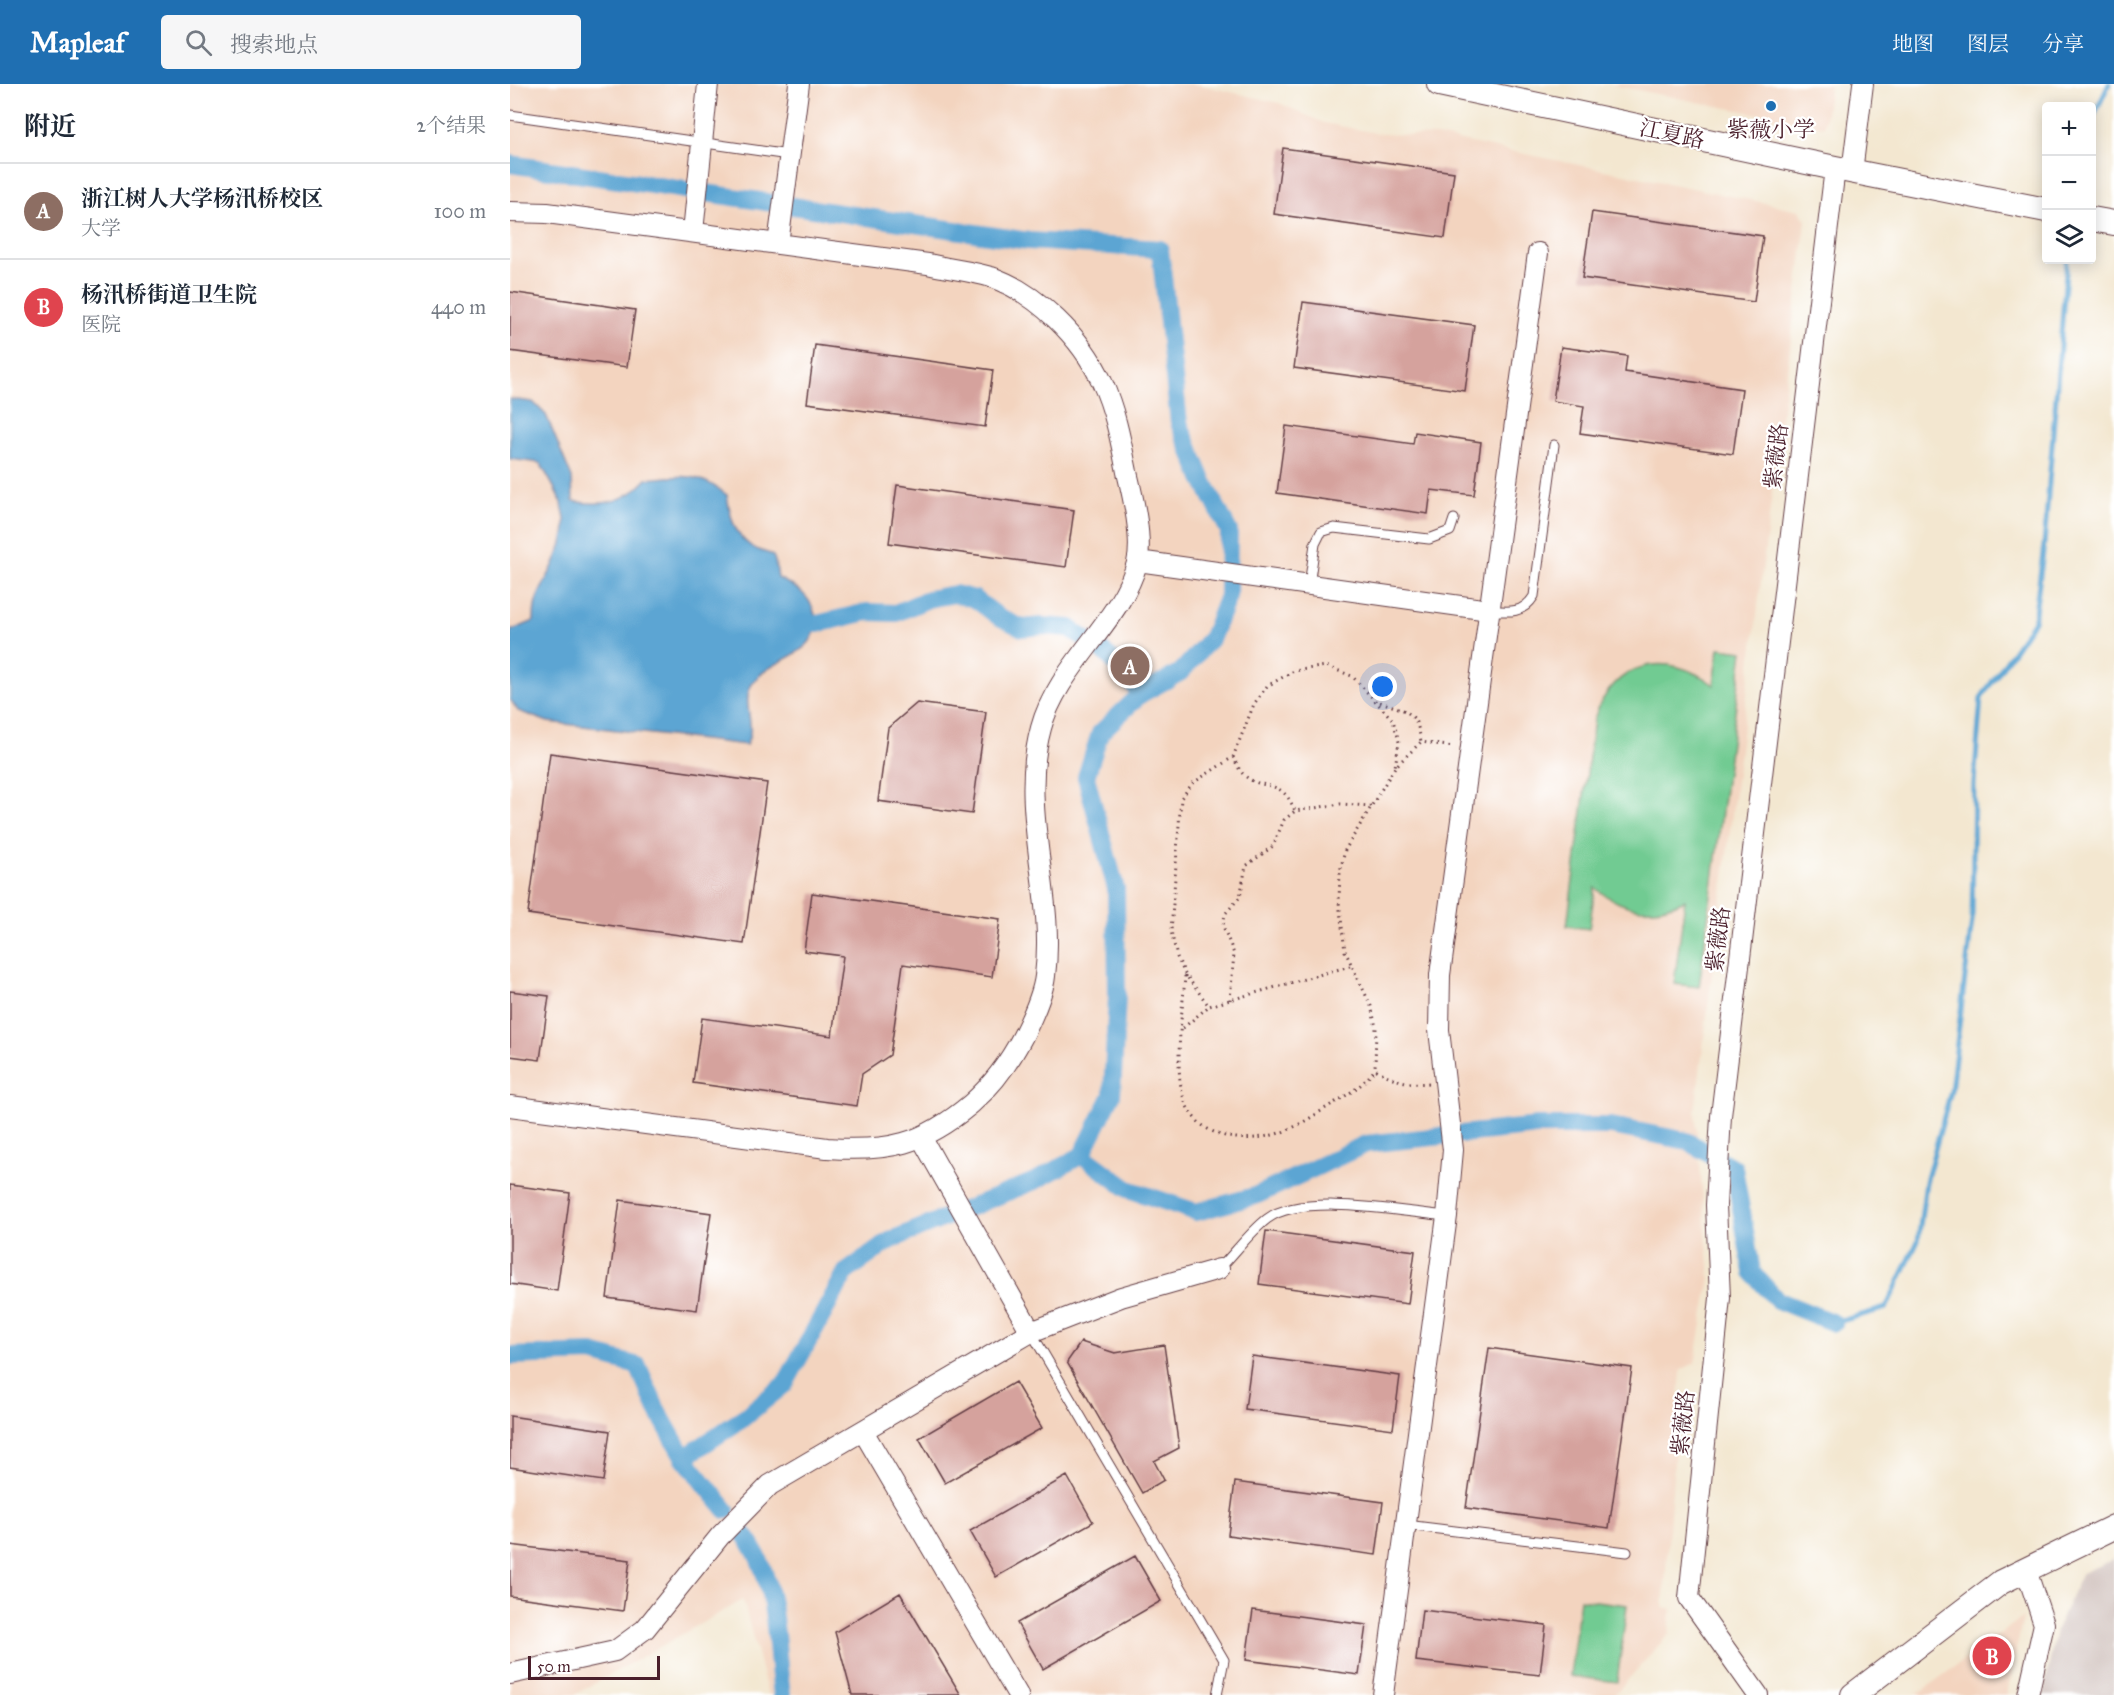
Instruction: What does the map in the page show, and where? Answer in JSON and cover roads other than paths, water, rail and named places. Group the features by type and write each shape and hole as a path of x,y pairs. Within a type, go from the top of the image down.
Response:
{"street":[{"path":"693,232 708,84"},
{"path":"778,244 799,84"},
{"name":"江夏路","path":"1439,84 1843,170 2042,209"},
{"name":"紫薇路","path":"1758,1695 1689,1598 1720,1298 1716,1205 1721,1116 1843,170 1863,84"},
{"path":"510,212 547,213 928,264 991,277 1025,294 1057,321 1085,353 1102,383 1113,413 1135,509 1138,561 1130,582 1055,692 1041,727 1034,767 1033,804 1047,928 1045,978 1029,1024 1007,1066 986,1090 951,1120 921,1137 900,1145 868,1151 827,1148 510,1106"},
{"path":"2096,220 2114,223"},
{"path":"1383,1695 1448,1216 1453,1150 1439,1030 1440,975 1538,253"},
{"path":"1138,561 1489,610"},
{"path":"921,1137 1031,1332"},
{"path":"510,1674 615,1651 645,1629 720,1536 770,1485 1031,1332 1121,1297 1219,1269"},
{"path":"863,1431 1018,1695"},
{"path":"1853,1695 2001,1582 2114,1527"},
{"path":"2026,1570 2044,1624 2028,1695"}],"lane":[{"path":"510,115 789,155"},
{"path":"1489,610 1513,613 1528,606 1534,596 1554,445"},
{"path":"1309,585 1315,544 1321,532 1334,528 1429,539 1450,531 1454,519"},
{"path":"1219,1269 1268,1219 1288,1209 1315,1204 1448,1216"},
{"path":"1031,1332 1224,1660 1217,1695"},
{"path":"1406,1525 1627,1552"}],"water":[{"path":"510,399 533,402 546,415 572,478 573,501 604,503 613,501 631,493 647,479 680,476 707,482 727,495 731,516 740,536 751,546 771,554 775,560 778,578 806,596 813,608 816,629 804,648 770,668 752,684 748,699 750,730 746,745 548,722 518,711 510,699 510,631 534,621 537,598 562,545 565,519 558,495 540,463 510,459"}],"waterway":[{"path":"2096,112 2109,84"},
{"path":"510,164 1029,241 1160,249 1179,423 1202,478 1229,531 1228,596 1212,637 1181,672 1141,694 1100,733 1086,777 1116,889 1117,996 1112,1095 1082,1155 1037,1180 891,1240 846,1272 785,1384 742,1419 684,1458"},
{"path":"1834,1323 1886,1308 1918,1241 1926,1182 1951,1091 1972,921 1974,783 1981,698 2034,621 2044,545 2067,264"},
{"path":"817,624 867,612 896,613 928,599 955,594 975,599 999,617 1022,628 1042,626 1070,628 1109,656 1141,694"},
{"path":"1082,1155 1128,1189 1196,1212 1255,1196 1366,1144 1538,1126 1611,1126 1687,1141 1734,1168 1752,1272 1777,1300 1834,1323"},
{"path":"510,1356 592,1353 638,1366 656,1408 684,1458 726,1510"},
{"path":"743,1533 763,1569 769,1589 782,1695"}],"place":[{"name":"紫薇小学","path":"1771,106"},
{"name":"浙江树人大学杨汛桥校区","path":"1130,666"},
{"name":"杨汛桥街道卫生院","path":"1992,1656"}]}
